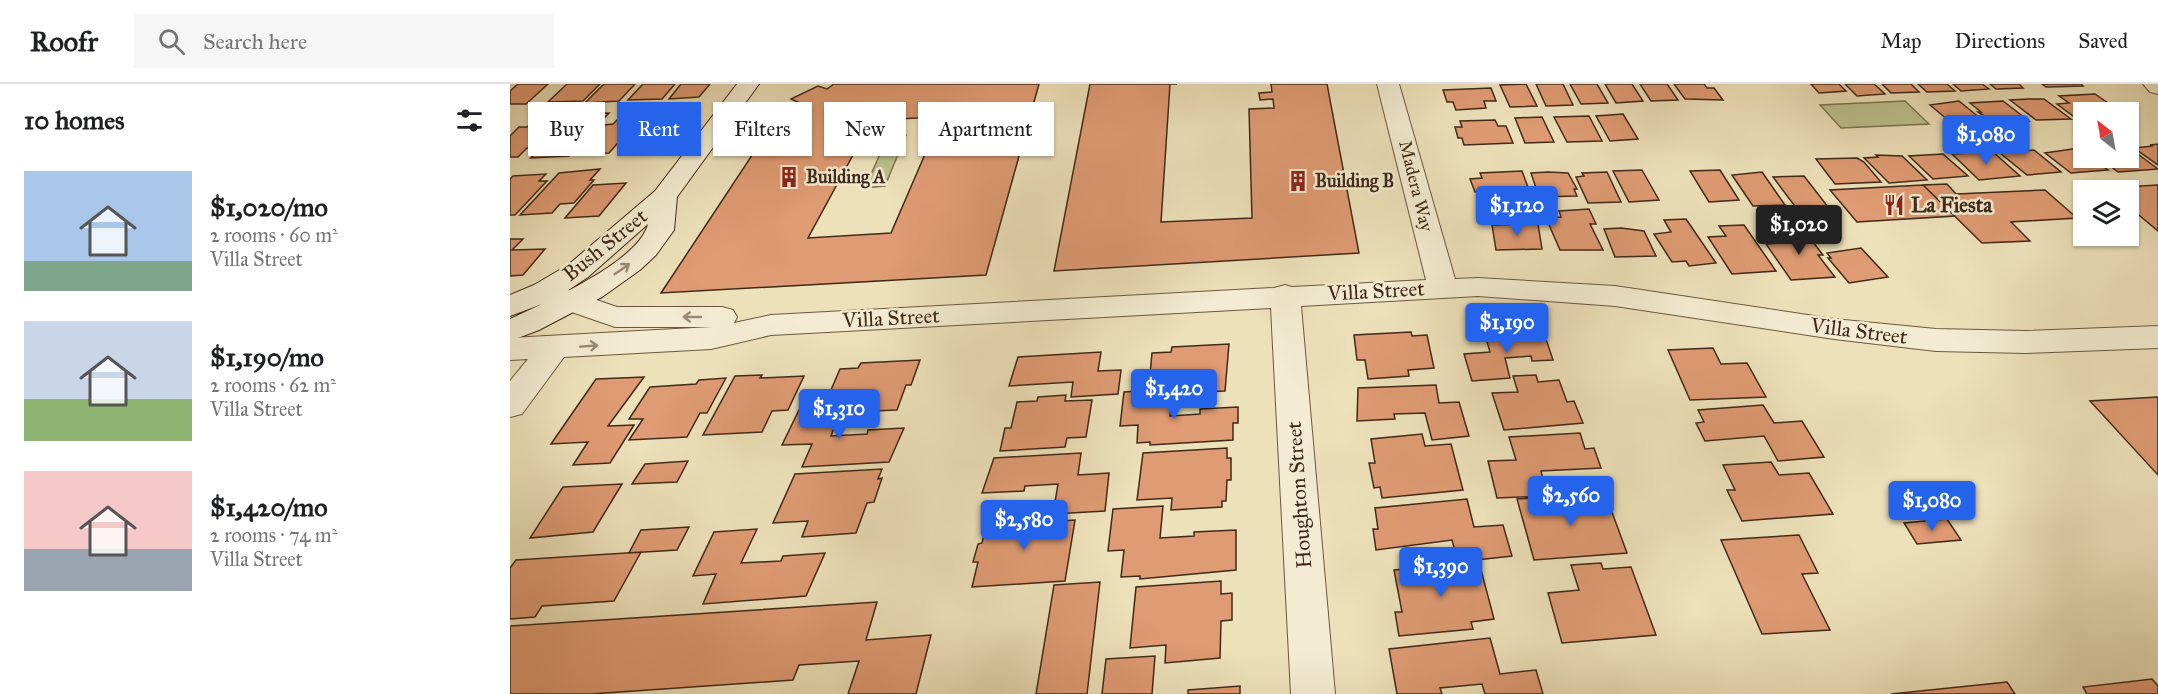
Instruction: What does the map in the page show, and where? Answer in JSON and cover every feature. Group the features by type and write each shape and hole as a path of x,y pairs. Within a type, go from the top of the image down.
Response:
{"street":[{"name":"Bush Street","path":"544,292 578,271 664,197 743,92 769,84"},
{"name":"Madera Way","path":"1388,84 1443,288"},
{"path":"2154,84 2158,87"},
{"name":"Bush Street","path":"510,331 573,302 629,264 660,231 664,197"},
{"name":"Villa Street","path":"510,349 711,338 771,325 1443,288 1523,288 1615,296 1834,329 1936,340 2026,342 2158,337"},
{"name":"Villa Street","path":"544,292 615,317 723,317 771,325"},
{"path":"510,306 544,292"},
{"name":"Houghton Street","path":"1285,296 1312,694"},
{"path":"510,405 554,348"}],"green space":[{"path":"1905,101 1929,124 1841,128 1820,105"},
{"path":"879,156 897,156 885,186 865,188"}],"building":[{"path":"518,84 548,84 526,104 510,104 510,91"},
{"path":"567,84 600,84 583,101 548,102"},
{"path":"604,84 635,84 619,101 586,102"},
{"path":"643,84 675,84 662,99 628,100"},
{"path":"681,84 710,84 699,97 669,99"},
{"name":"Building A","path":"834,84 1039,84 1034,102 918,102 918,118 906,119 906,102 824,102 824,156 852,156 808,238 891,233 924,156 1019,156 986,275 661,293 752,156 812,156 812,102 798,102 791,99 818,86 827,89"},
{"name":"Building B","path":"1090,84 1170,84 1161,222 1252,218 1249,109 1274,108 1273,99 1260,100 1259,93 1272,92 1271,84 1327,84 1359,253 1054,271"},
{"path":"1526,84 1537,106 1510,107 1500,85"},
{"path":"1536,84 1563,84 1573,105 1546,106"},
{"path":"1570,84 1597,84 1608,103 1581,104"},
{"path":"1605,84 1632,84 1643,101 1616,103"},
{"path":"1640,84 1667,84 1678,100 1651,101"},
{"path":"1674,84 1704,84 1707,88 1714,88 1723,100 1685,99"},
{"path":"1811,84 1839,84 1846,91 1819,93"},
{"path":"1845,84 1874,84 1885,94 1857,96"},
{"path":"1882,84 1911,84 1919,92 1891,93"},
{"path":"1918,84 1947,84 1955,91 1927,92"},
{"path":"1953,84 1982,84 1989,89 1961,91"},
{"path":"1990,84 2019,84 2023,88 1996,89"},
{"path":"2042,84 2081,84 2083,86 2046,87"},
{"path":"1491,88 1496,101 1484,101 1486,108 1456,110 1453,102 1447,102 1443,90"},
{"path":"2095,94 2107,102 2073,102 2073,116 2057,104 2069,103 2059,96"},
{"path":"2044,99 2071,119 2036,120 2010,100"},
{"path":"1959,101 1986,123 1954,125 1930,105"},
{"path":"2003,101 2029,121 1995,123 1978,112 1981,112 1970,103"},
{"path":"1623,114 1638,139 1610,141 1596,116"},
{"path":"1589,116 1602,141 1567,142 1554,117"},
{"path":"1542,117 1554,142 1525,143 1515,118"},
{"path":"617,120 617,144 609,153 605,153 605,125 613,124"},
{"path":"1495,120 1498,126 1506,126 1513,143 1464,145 1462,138 1458,138 1455,127 1462,127 1460,121"},
{"path":"519,127 527,127 528,148 518,157 510,157 510,136"},
{"path":"2158,144 2158,165 2139,152 2139,147 2153,146 2150,145"},
{"path":"2073,149 2073,168 2105,168 2108,170 2071,173 2045,153"},
{"path":"2034,150 2061,172 2027,175 2000,153"},
{"path":"1993,152 2020,176 1979,180 1952,154"},
{"path":"1943,154 1968,176 1933,179 1909,156"},
{"path":"1876,155 1902,156 1927,180 1889,183 1864,158 1878,157"},
{"path":"2139,155 2158,169 2118,172 2113,168 2139,168"},
{"path":"533,156 569,156 531,158"},
{"path":"1857,158 1864,162 1881,182 1835,184 1816,159"},
{"path":"600,169 590,180 594,180 574,203 560,204 552,213 520,215 559,173"},
{"path":"1642,170 1659,200 1629,202 1613,171"},
{"path":"1720,170 1739,200 1709,202 1690,171"},
{"path":"1522,171 1529,190 1475,192 1470,179 1482,178 1480,173"},
{"path":"1607,172 1621,202 1588,203 1576,177 1584,176 1582,173"},
{"path":"1762,172 1785,205 1753,206 1732,175"},
{"path":"1531,173 1568,173 1577,189 1574,189 1577,196 1539,197"},
{"path":"546,174 539,181 547,181 515,215 510,215 510,179 513,176"},
{"path":"1804,176 1832,212 1800,213 1773,177"},
{"path":"626,183 599,216 565,218 593,185"},
{"path":"1947,184 1956,194 2045,190 2073,214 2073,218 2011,222 2030,241 1982,243 1923,185"},
{"name":"La Fiesta","path":"1923,185 1955,216 1857,222 1830,190"},
{"path":"2158,185 2158,231 2139,215 2139,186"},
{"path":"1516,195 1523,219 1484,219 1478,196"},
{"path":"1589,209 1596,224 1590,224 1603,250 1560,250 1546,218 1561,217 1559,211"},
{"path":"1686,219 1716,263 1689,266 1686,261 1672,262 1654,234 1671,232 1664,220"},
{"path":"1538,224 1542,249 1496,250 1492,225"},
{"path":"1744,225 1776,271 1732,274 1708,237 1726,236 1719,226"},
{"path":"1621,228 1644,231 1656,256 1615,257 1604,229"},
{"path":"1800,231 1806,233 1823,255 1818,255 1835,277 1791,280 1766,244 1781,243 1773,233"},
{"path":"510,239 523,239 512,250 545,249 523,275 510,276"},
{"path":"1861,248 1888,277 1849,283 1828,258 1831,258 1827,253"},
{"path":"1543,330 1553,360 1532,361 1531,356 1505,358 1510,378 1472,381 1464,354 1490,352 1485,335"},
{"path":"1411,332 1412,336 1427,335 1434,368 1408,370 1409,376 1368,379 1365,360 1357,360 1354,335"},
{"path":"1229,344 1225,391 1176,393 1177,383 1149,385 1152,353 1171,352 1172,347"},
{"path":"1713,348 1721,364 1747,363 1766,397 1690,400 1668,350"},
{"path":"1101,352 1098,371 1121,370 1118,394 1071,397 1073,382 1009,386 1018,357"},
{"path":"920,360 911,385 906,385 897,410 849,412 854,402 825,404 840,369 858,368 861,363"},
{"path":"762,375 760,378 804,376 788,410 772,411 762,432 703,435 735,376"},
{"path":"1536,375 1538,382 1559,380 1567,402 1574,401 1583,423 1504,430 1492,393 1518,392 1513,376"},
{"path":"644,377 608,426 634,425 610,463 573,465 588,442 551,444 596,379"},
{"path":"726,378 707,413 700,413 687,437 629,440 643,419 629,419 650,387 696,384 699,380"},
{"path":"1436,385 1439,403 1459,402 1469,436 1432,440 1425,413 1394,414 1395,419 1357,421 1358,388"},
{"path":"1172,389 1170,416 1200,414 1200,409 1238,407 1238,423 1233,423 1233,440 1150,445 1150,442 1137,443 1138,425 1120,426 1124,392"},
{"path":"1066,395 1065,401 1092,400 1086,437 1067,438 1065,447 1000,451 1005,428 1011,428 1017,402 1037,401 1038,397"},
{"path":"2158,397 2158,475 2090,401"},
{"path":"1763,405 1774,423 1802,421 1824,457 1778,461 1764,436 1705,441 1696,423 1704,422 1698,410"},
{"path":"842,407 831,436 867,434 868,430 904,428 889,462 802,467 812,444 782,445 799,410"},
{"path":"1580,433 1585,449 1594,448 1601,468 1541,471 1547,496 1497,498 1488,461 1516,460 1509,437"},
{"path":"1422,434 1425,446 1451,444 1463,490 1382,498 1380,487 1374,488 1369,463 1375,463 1371,439"},
{"path":"1227,448 1227,458 1231,458 1231,480 1227,480 1226,501 1222,501 1222,507 1171,510 1172,498 1137,500 1143,453"},
{"path":"1081,453 1078,475 1109,473 1105,511 1053,514 1058,484 1025,486 1024,491 982,493 994,458"},
{"path":"688,461 677,482 632,484 645,464"},
{"path":"1771,462 1779,475 1809,473 1833,514 1742,521 1727,490 1735,490 1723,465"},
{"path":"882,469 878,479 882,478 874,502 867,503 856,533 802,537 808,521 773,523 795,474"},
{"path":"622,484 593,532 530,538 563,487"},
{"path":"1605,493 1627,553 1534,560 1517,499"},
{"path":"1467,499 1474,527 1503,525 1512,556 1458,562 1452,540 1376,550 1373,529 1378,529 1375,508"},
{"path":"1163,506 1160,538 1194,536 1194,532 1236,530 1236,570 1140,579 1140,576 1121,577 1124,550 1108,551 1113,509"},
{"path":"1046,511 1044,522 1075,520 1065,581 972,587 978,562 973,562 978,544 982,543 987,521 1014,519 1016,513"},
{"path":"1947,519 1961,540 1917,544 1904,523"},
{"path":"689,527 677,550 629,553 641,530"},
{"path":"757,529 741,563 781,561 783,556 825,553 806,596 703,604 716,574 693,576 714,532"},
{"path":"1799,535 1818,573 1802,574 1830,630 1762,634 1721,540"},
{"path":"641,552 614,601 542,606 535,617 510,619 510,568 516,560"},
{"path":"1447,561 1447,565 1479,562 1494,619 1471,622 1473,629 1399,636 1395,612 1402,612 1394,570 1418,568 1417,564"},
{"path":"1601,563 1603,569 1631,567 1656,635 1562,643 1548,593 1579,590 1571,565"},
{"path":"1221,581 1221,594 1232,593 1232,620 1221,621 1220,658 1165,663 1166,645 1130,648 1136,587"},
{"path":"1100,582 1087,694 1036,694 1054,585"},
{"path":"877,602 866,640 931,635 916,694 848,694 859,661 799,665 793,680 591,694 510,694 510,626"},
{"path":"1490,638 1500,674 1536,670 1543,694 1485,694 1482,684 1440,688 1442,694 1397,694 1389,649"},
{"path":"1155,656 1152,694 1102,694 1106,659"},
{"path":"2152,679 2158,686 2158,694 2087,694 2083,687"},
{"path":"2007,682 2015,694 1891,694"},
{"path":"1240,686 1240,694 1188,694 1188,690"}],"place":[{"name":"Building A","path":"789,177"},
{"name":"Building B","path":"1298,181"},
{"name":"La Fiesta","path":"1894,205"}]}
